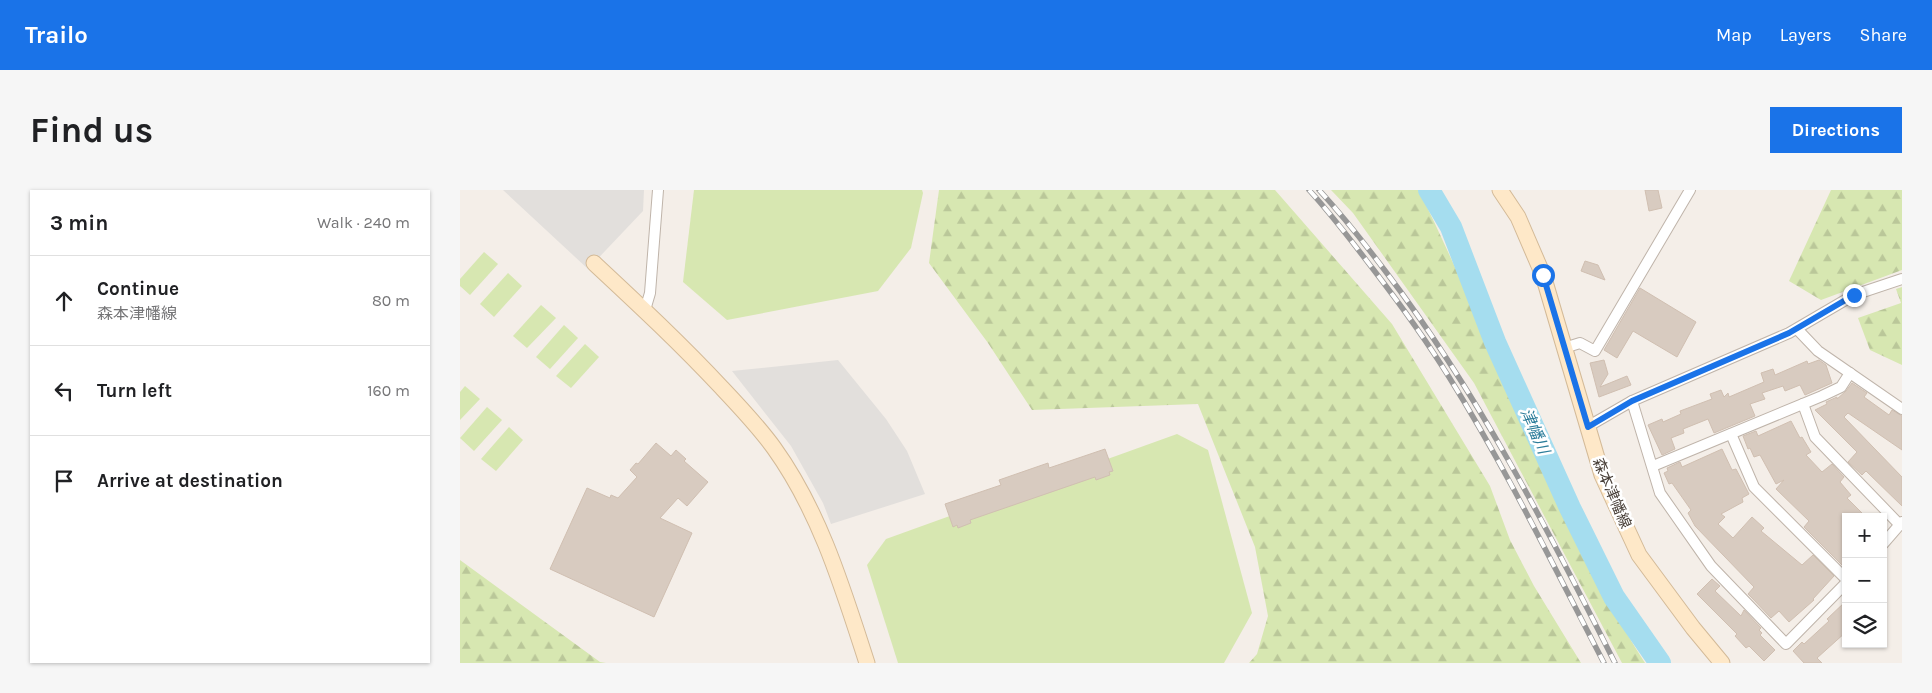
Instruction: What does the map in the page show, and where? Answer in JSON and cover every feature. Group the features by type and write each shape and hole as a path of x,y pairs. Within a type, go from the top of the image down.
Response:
{"main road":[{"name":"森本津幡線","path":"1500,190 1518,217 1543,275 1602,475 1639,555 1693,628 1722,663"},
{"path":"594,263 645,310 725,391 774,448 806,500 825,543 843,587 867,663"}],"street":[{"path":"645,310 650,293 658,190"},
{"path":"1564,348 1580,342 1595,351 1690,190"},
{"path":"1588,427 1632,401 1797,328 1854,295 1902,279"},
{"path":"1797,328 1818,351 1902,409"},
{"path":"1653,466 1841,387 1850,373"},
{"path":"1632,401 1660,492 1711,566 1786,644 1842,585"},
{"path":"1803,404 1815,437 1900,523 1887,539"},
{"path":"1731,434 1754,487 1842,577"}],"green space":[{"path":"694,190 922,190 923,193 911,248 878,291 727,320 683,282"},
{"path":"939,190 1275,190 1392,324 1490,486 1510,540 1534,586 1581,663 1249,663 1257,654 1268,616 1255,547 1198,404 1032,410 988,343 929,263"},
{"path":"1331,190 1419,190 1556,493 1609,600 1645,663 1622,663 1474,383 1353,213"},
{"path":"1831,190 1902,190 1902,270 1821,300 1789,281"},
{"path":"484,252 498,264 470,295 460,286 460,279"},
{"path":"508,273 522,286 494,317 480,304"},
{"path":"1902,287 1902,365 1870,350 1858,318 1901,303 1896,289"},
{"path":"541,305 556,318 527,348 513,336"},
{"path":"564,325 578,338 550,369 536,357"},
{"path":"585,344 599,357 571,388 556,376"},
{"path":"465,386 480,399 460,420 460,392"},
{"path":"487,407 502,420 474,451 460,438"},
{"path":"509,427 523,440 496,471 481,459"},
{"path":"1177,434 1208,450 1252,613 1224,663 898,663 867,565 886,539"},
{"path":"460,560 600,662 606,663 460,663"}],"shaded area":[{"path":"503,190 644,190 643,211 588,269"},
{"path":"838,360 886,419 907,451 925,494 831,524 823,503 791,446 732,371"}],"building":[{"path":"1645,190 1658,190 1662,208 1649,211"},
{"path":"1585,261 1598,265 1605,280 1581,271"},
{"path":"1640,288 1696,322 1677,357 1633,331 1617,358 1604,350"},
{"path":"1604,360 1608,374 1600,387 1627,376 1631,385 1599,397 1590,363"},
{"path":"1819,360 1826,365 1832,383 1805,395 1800,385 1785,391 1783,386 1762,393 1765,399 1750,404 1755,416 1714,433 1708,419 1683,429 1684,433 1671,438 1675,449 1662,455 1648,425 1662,419 1663,422 1681,414 1680,411 1712,399 1710,394 1721,390 1724,397 1728,393 1729,397 1764,382 1761,373 1773,369 1775,375 1807,361 1808,364"},
{"path":"1852,383 1867,393 1864,397 1889,415 1892,410 1902,416 1902,450 1848,413 1844,417 1902,477 1902,506 1866,471 1862,475 1848,462 1857,452 1815,410 1827,404 1826,402 1837,397 1837,399"},
{"path":"1791,421 1800,438 1802,437 1811,452 1806,455 1822,472 1832,464 1844,477 1840,482 1851,495 1847,498 1862,513 1842,513 1842,565 1804,527 1809,521 1776,489 1784,480 1776,484 1760,455 1754,457 1750,448 1748,449 1743,436 1756,431 1758,436"},
{"path":"656,443 671,456 676,450 686,459 684,461 708,482 687,506 678,498 660,518 692,533 654,617 550,569 587,488 610,498 611,495 618,498 637,477 630,470 636,463 638,464"},
{"path":"1105,449 1113,471 1109,472 1110,475 1096,480 1095,477 970,520 971,523 958,528 957,525 953,527 945,504 1001,485 999,480 1048,463 1049,468"},
{"path":"1722,449 1732,470 1736,469 1749,494 1742,498 1743,502 1721,514 1725,517 1718,524 1733,538 1752,517 1764,528 1761,531 1802,565 1813,555 1834,576 1814,600 1789,622 1779,611 1771,618 1748,594 1754,587 1695,526 1688,513 1691,510 1672,483 1669,484 1664,473 1668,471 1667,468 1680,462 1682,467"},
{"path":"1712,579 1720,586 1715,591 1741,616 1744,610 1761,628 1759,630 1762,633 1760,635 1775,650 1764,661 1749,646 1746,648 1735,636 1737,634 1697,594"},
{"path":"1842,605 1842,636 1817,658 1822,663 1804,663 1793,651 1802,642 1804,644 1829,621 1827,619"}],"waterway":[{"name":"津幡川","path":"1429,190 1451,227 1495,342 1570,508 1614,597 1660,663"}],"railway":[{"path":"1309,190 1393,295 1449,377 1510,483 1604,663"},
{"path":"1319,190 1354,230 1386,272 1451,365 1510,462 1615,663"}],"route":[{"path":"1543,275 1588,427 1632,401 1789,333 1854,295"}]}
